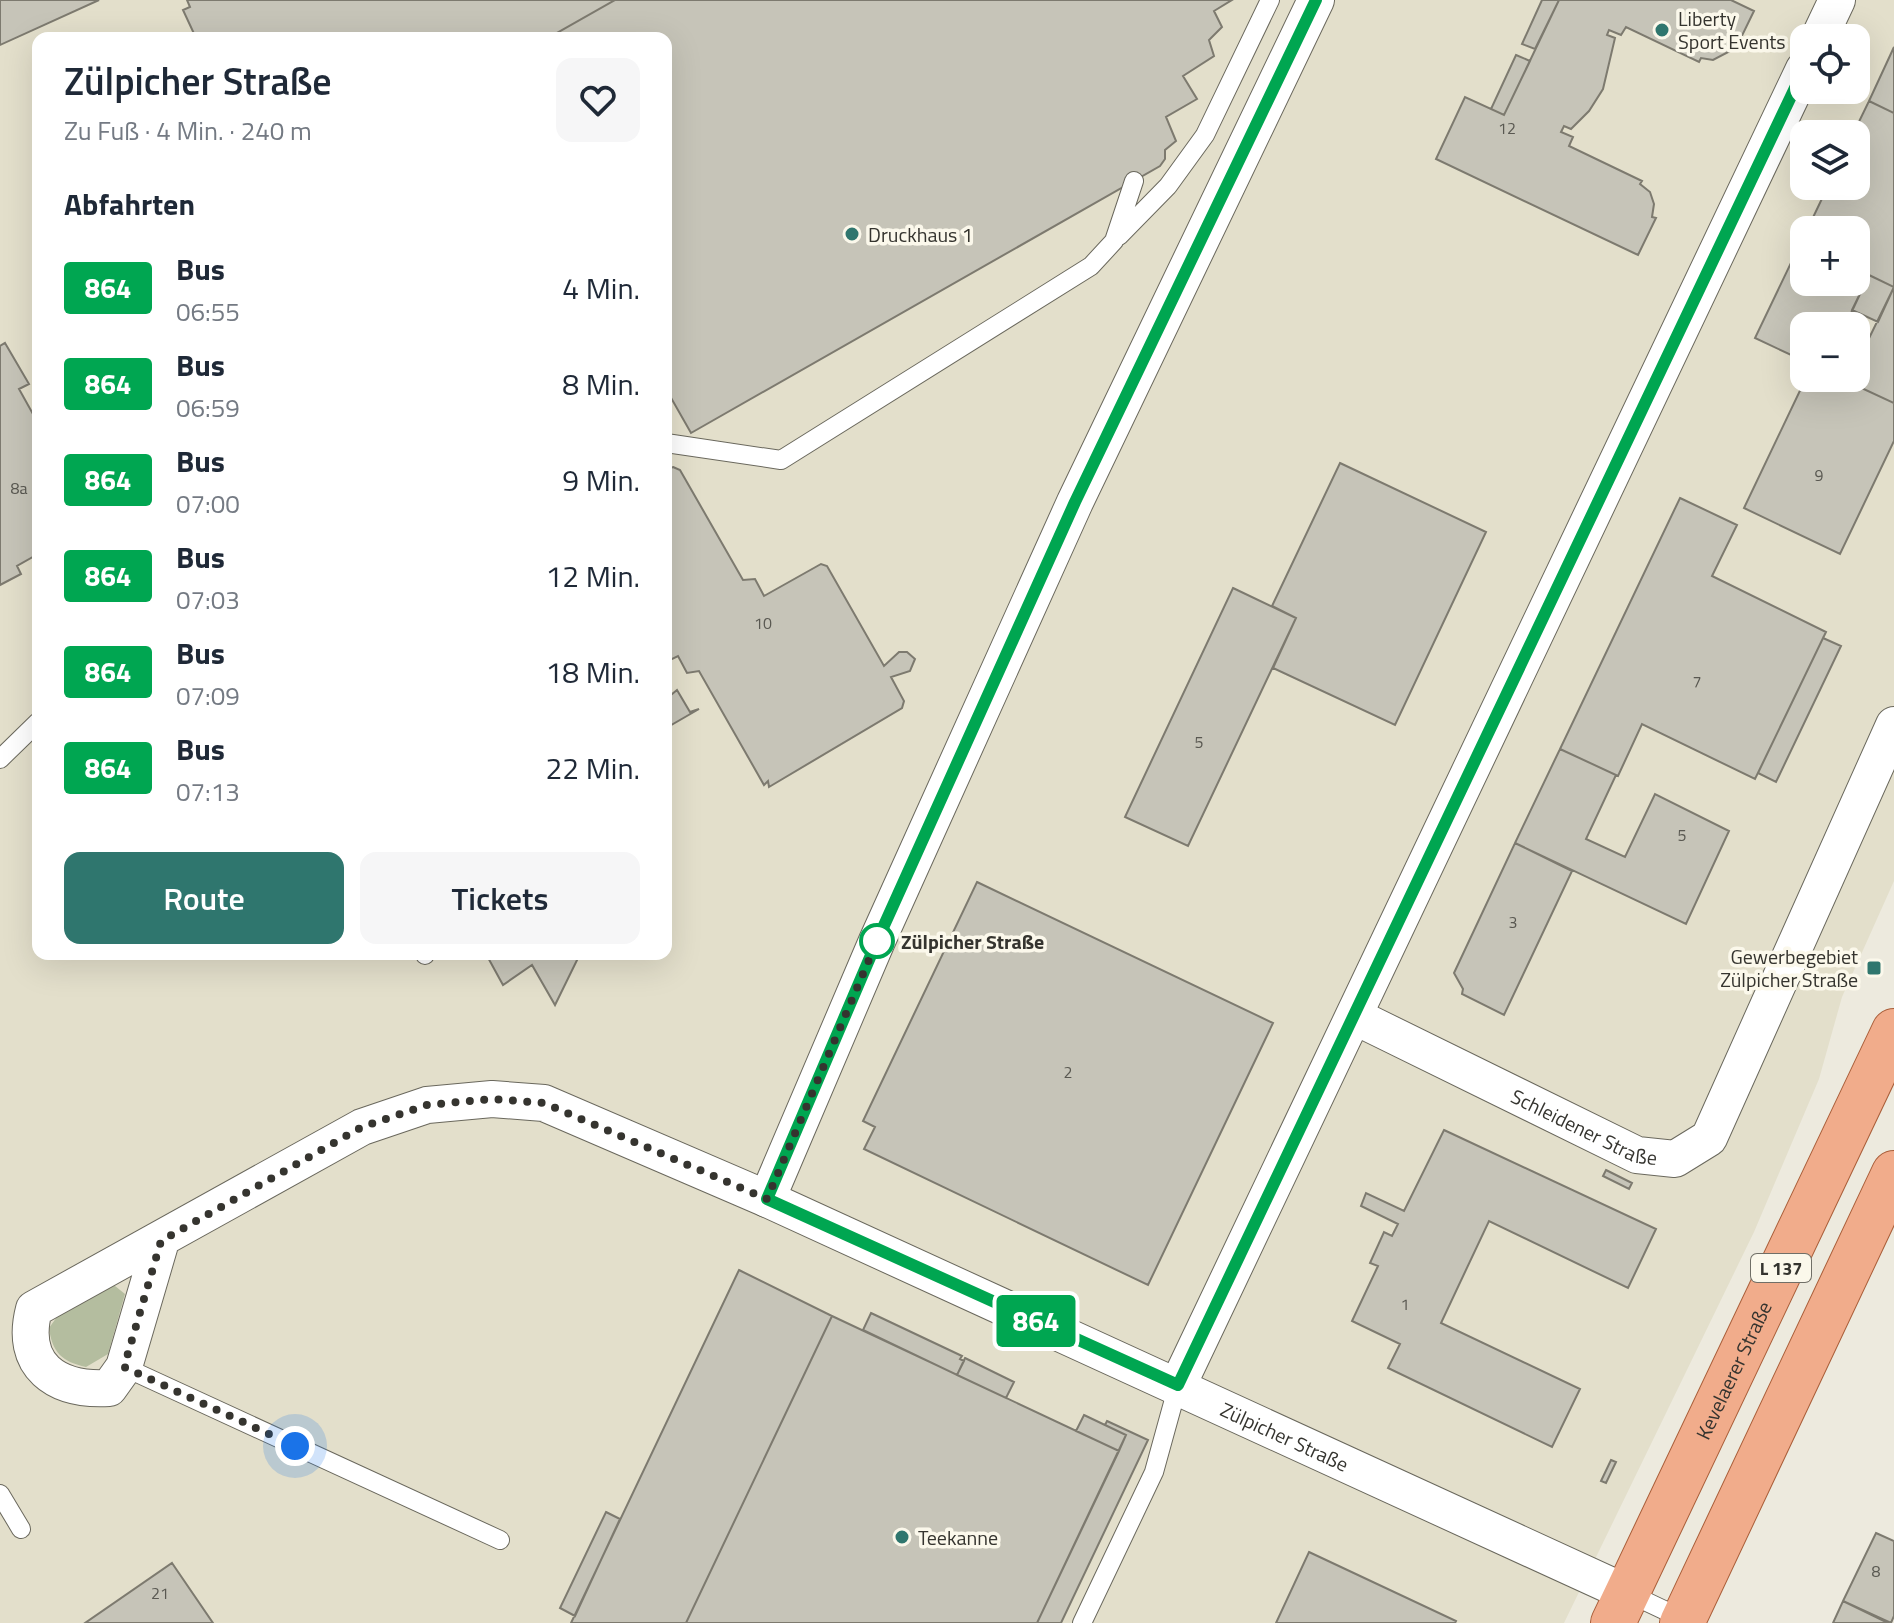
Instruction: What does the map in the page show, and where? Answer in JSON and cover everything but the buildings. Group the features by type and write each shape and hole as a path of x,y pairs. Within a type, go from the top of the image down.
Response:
{"main road":[{"name":"Kevelaerer Straße","path":"1620,1608 1894,1031"},
{"name":"L 137","path":"1682,1621 1894,1173"}],"street":[{"path":"767,1199 877,941 1075,502 1316,0"},
{"path":"1826,24 1837,0"},
{"path":"1178,1385 1356,1017 1790,99"},
{"name":"Schleidener Straße","path":"1356,1017 1637,1155 1675,1159 1709,1138 1894,725"},
{"name":"Zülpicher Straße","path":"124,1367 109,1388 82,1390 56,1382 37,1359 28,1332 34,1309 362,1127 427,1105 492,1099 544,1103 767,1199 1178,1385 1620,1608"},
{"path":"124,1367 161,1241"}],"lane":[{"path":"672,444 781,460 1091,266 1168,186 1205,135 1270,0"},
{"path":"1114,241 1134,181"},
{"path":"0,759 32,728"},
{"path":"124,1367 500,1540"},
{"path":"1082,1623 1154,1472 1178,1385"},
{"path":"0,1494 21,1529"},
{"path":"1620,1608 1682,1621"}],"shaded area":[{"path":"0,0 1894,0 1894,881 1842,997 1819,1079 1754,1232 1564,1623 0,1623"}],"green space":[{"path":"107,1286 115,1286 125,1294 108,1354 86,1367 65,1359 56,1350 49,1328 59,1314"}],"bus line":[{"name":"864","path":"1316,0 1075,502 877,941 767,1199 1178,1385 1356,1017 1790,99"}],"place":[{"name":"Liberty Sport Events","path":"1662,30"},
{"name":"Druckhaus 1","path":"852,234"},
{"name":"Zülpicher Straße","path":"877,941"},
{"name":"Gewerbegebiet Zülpicher Straße","path":"1874,968"},
{"name":"Teekanne","path":"902,1537"}],"route":[{"path":"295,1446 124,1367 161,1241 362,1127 427,1105 492,1099 544,1103 767,1199 877,941"}]}
